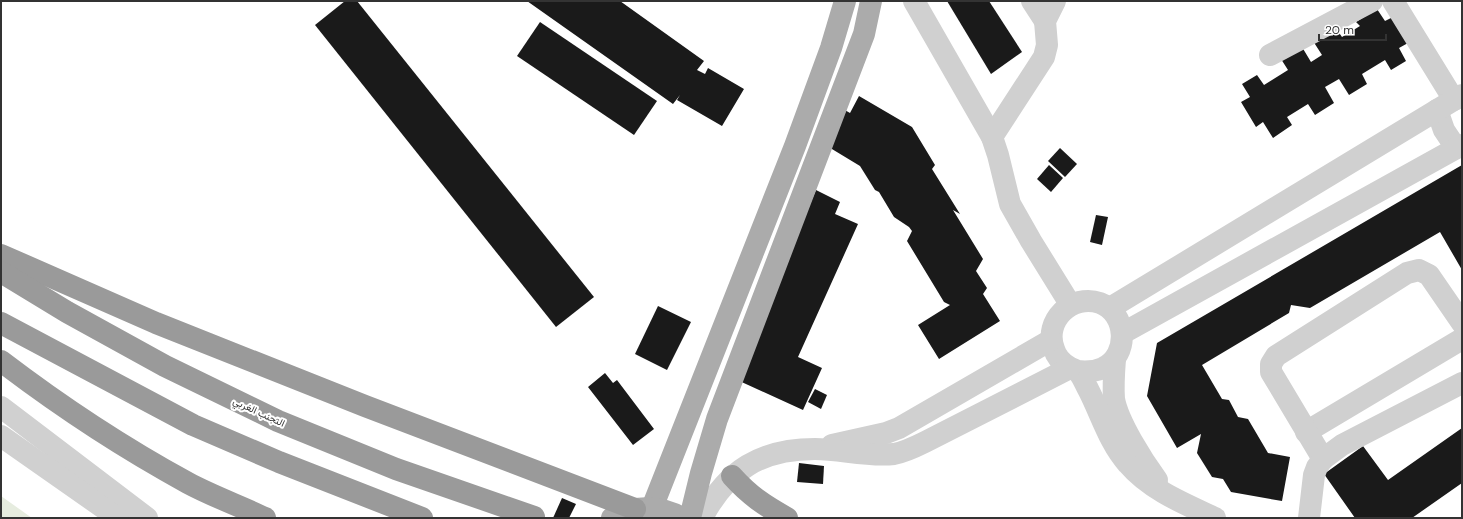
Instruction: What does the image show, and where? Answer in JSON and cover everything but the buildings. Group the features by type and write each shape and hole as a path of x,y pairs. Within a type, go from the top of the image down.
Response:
{"highway":[{"path":"1,254 178,331 365,406 643,509"},
{"name":"التجنب الغربي","path":"1,272 67,312 165,366 278,421 396,469 534,517"},
{"path":"1,323 193,425 279,462 422,518"},
{"path":"1,361 33,386 100,432 189,483 266,518"},
{"path":"732,476 756,500 787,518"}],"main road":[{"path":"643,509 795,146 831,48 846,1"},
{"path":"690,518 717,419 864,34 871,1"},
{"path":"612,518 643,509 665,510 682,518"}],"street":[{"path":"914,1 992,137 1010,204 1030,241 1070,304"},
{"path":"992,137 1044,57 1047,45 1045,21 1032,1"},
{"path":"1045,21 1055,1"},
{"path":"1270,54 1372,1"},
{"path":"1123,332 1459,146 1444,130 1451,102 1393,1"},
{"path":"1110,308 1451,102"},
{"path":"1323,459 1270,372 1271,364 1276,356 1407,273 1419,270 1429,275 1462,323"},
{"path":"1168,495 1146,465 1119,415 1114,399 1115,359 1121,346 1123,332 1119,319 1110,308 1101,303 1091,300 1070,304 1059,314 1053,326 1051,340 1057,356 1073,369 1091,395 1109,434 1127,464 1146,482 1168,495 1215,518"},
{"path":"1306,432 1462,339"},
{"path":"815,449 859,438 880,435 899,428 1051,340"},
{"path":"702,518 709,506 732,476 740,469 763,457 785,451 815,449 895,454 910,449 1073,369 1091,372 1104,368 1115,359"},
{"path":"1309,518 1314,475 1317,467 1323,459 1342,445 1462,384"},
{"path":"1,407 147,518"},
{"path":"1,436 118,518"}],"shaded area":[{"path":"1,496 32,518 1,518"}]}
